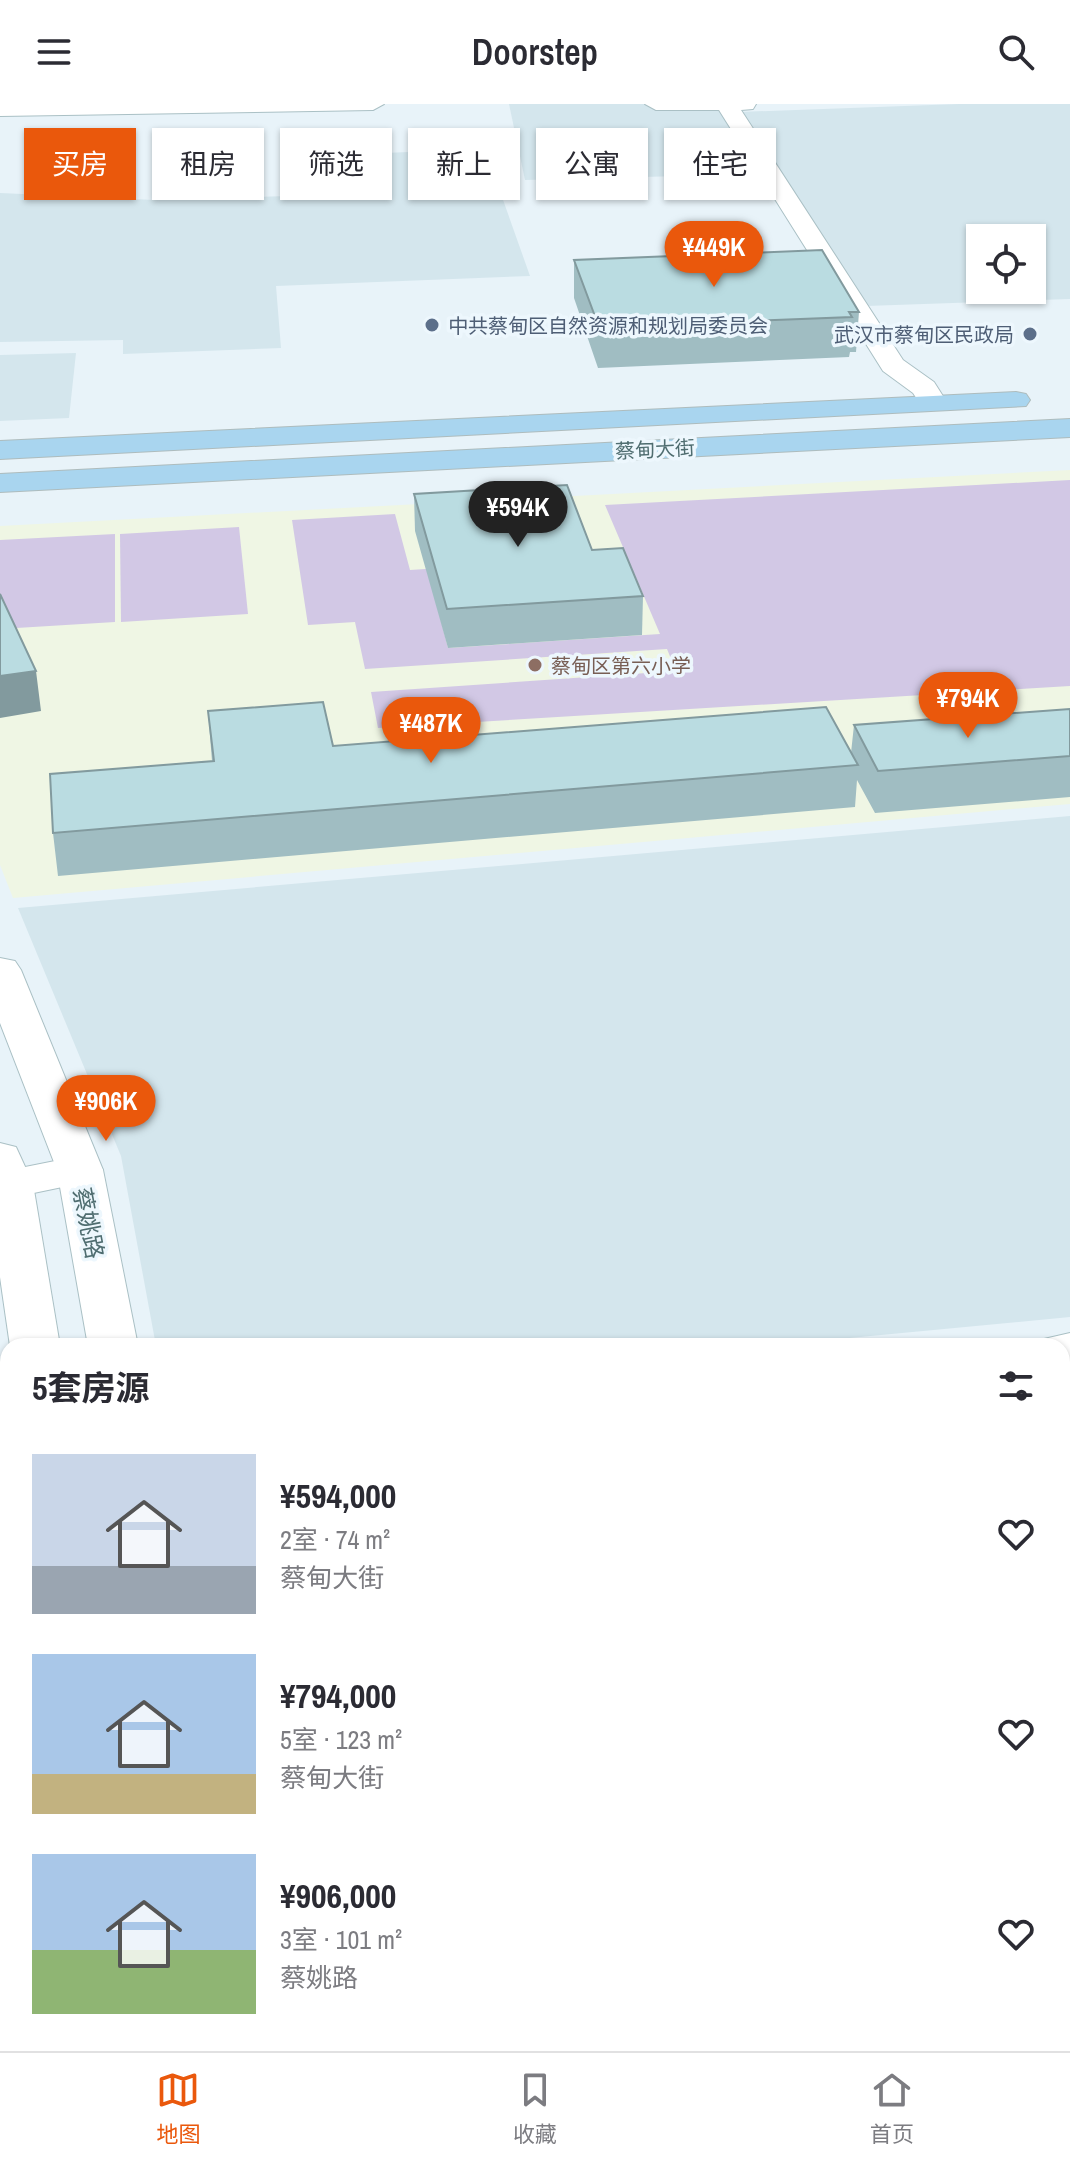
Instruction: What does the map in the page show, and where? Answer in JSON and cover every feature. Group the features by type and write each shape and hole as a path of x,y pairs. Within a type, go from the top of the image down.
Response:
{"main road":[{"name":"蔡甸大街","path":"0,450 1040,399"},
{"name":"蔡甸大街","path":"0,483 1070,428"}],"street":[{"path":"0,110 373,104"},
{"path":"656,104 745,104"},
{"path":"726,104 893,365 924,388 934,404"},
{"name":"蔡姚路","path":"0,970 80,1170 112,1338"},
{"path":"34,1338 3,1175 80,1170"}],"shaded area":[{"path":"509,104 716,104 731,128 664,128 664,176 648,177 648,128 536,128 536,180 525,180 520,156 520,128 514,128"},
{"path":"959,104 1070,104 1070,299 1046,300 1046,224 966,224 966,303 866,306 776,169 776,128 749,128 739,112"},
{"path":"408,152 408,200 503,200 530,276 276,286 281,348 123,354 123,340 0,342 0,193 24,194 24,200 264,200 264,197 280,196 280,200 392,200 392,153"},
{"path":"76,353 69,418 0,421 0,355"},
{"name":"蔡甸区第六小学","path":"1070,470 1070,804 13,898 0,865 0,526"},
{"path":"1070,480 1070,686 378,728 371,692 676,671 667,649 365,669 355,622 308,625 292,520 395,514 410,570 611,557 435,598 448,648 660,634 605,505"},
{"path":"239,527 248,614 121,622 120,534"},
{"path":"115,534 115,622 0,629 0,540"},
{"path":"1070,816 1070,1317 849,1338 155,1338 121,1156 18,908"}],"building":[{"path":"822,250 859,312 849,312 852,317 599,327 574,260"},
{"path":"567,485 592,550 623,548 643,596 447,609 414,494"},
{"path":"0,594 36,671 0,676"},
{"path":"323,702 333,746 826,707 858,765 53,833 50,774 214,761 208,711"},
{"path":"1070,709 1070,756 878,771 854,725"}],"place":[{"name":"中共蔡甸区自然资源和规划局委员会","path":"432,325"},
{"name":"武汉市蔡甸区民政局","path":"1030,334"},
{"name":"蔡甸区第六小学","path":"535,665"}]}
